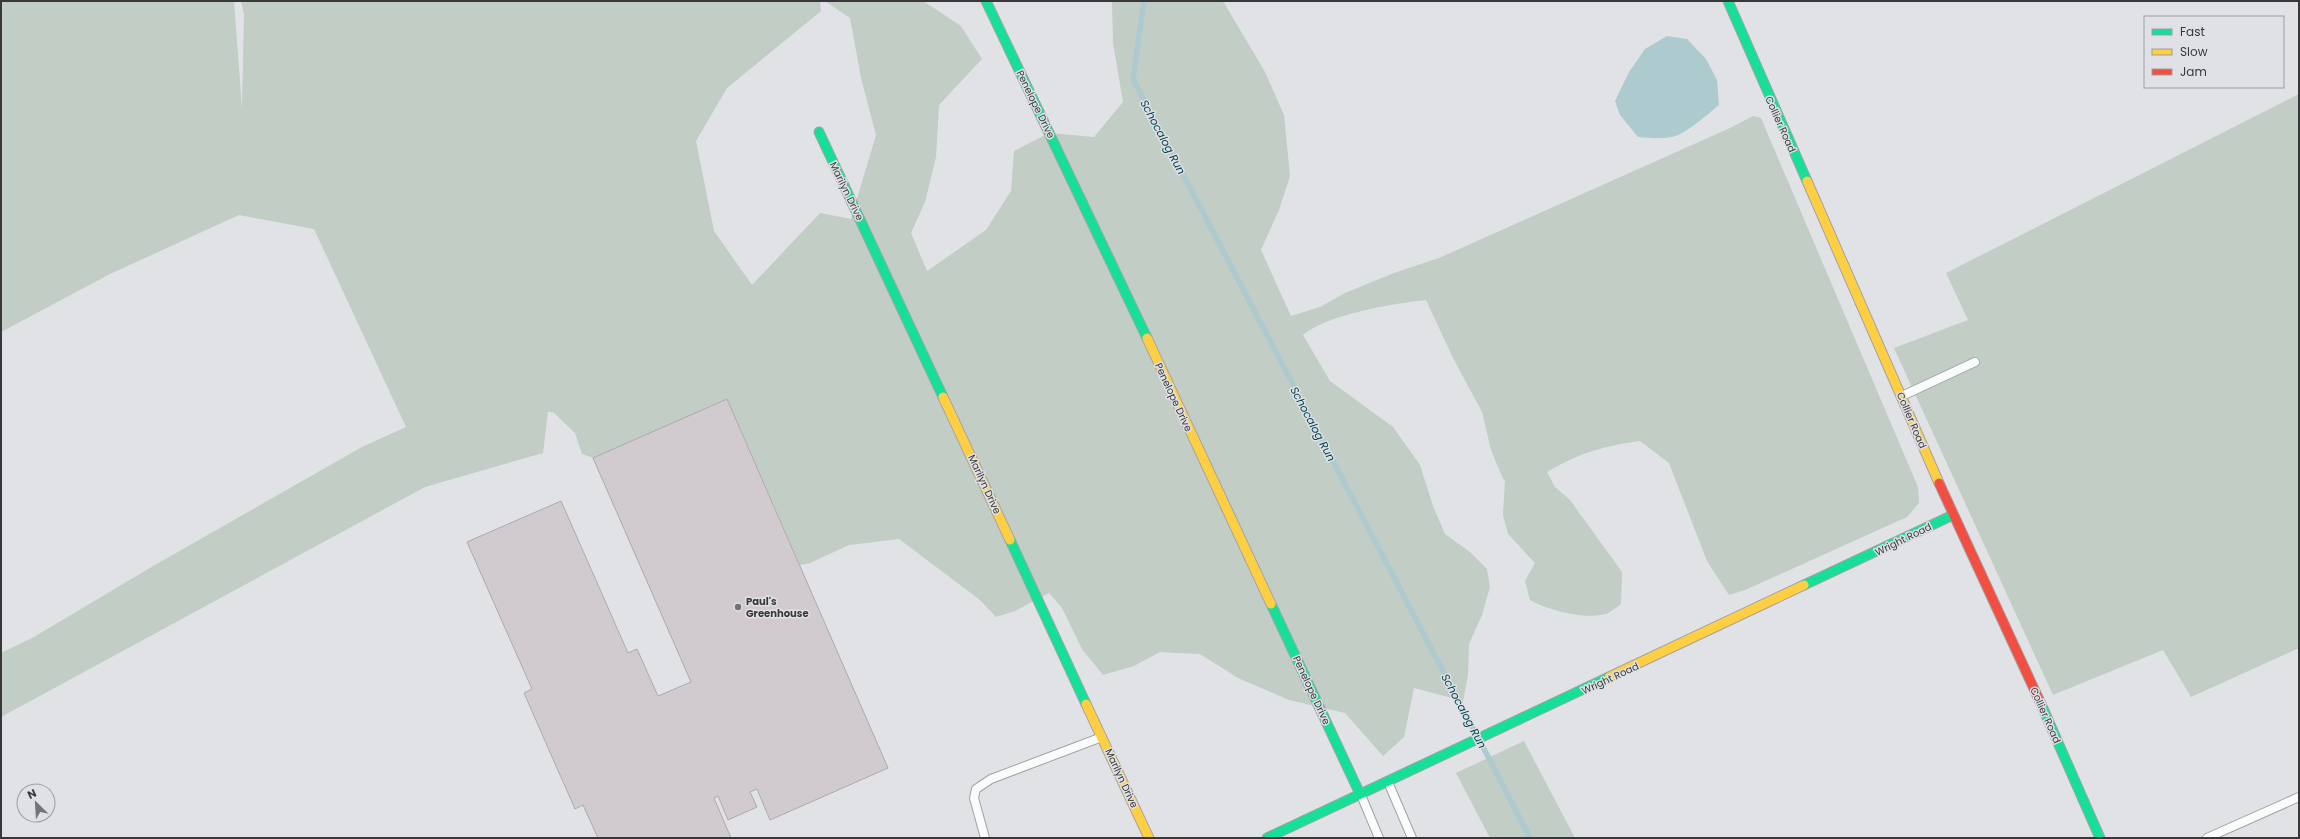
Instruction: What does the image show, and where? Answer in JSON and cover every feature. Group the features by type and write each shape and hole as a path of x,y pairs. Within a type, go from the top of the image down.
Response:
{"street":[{"name":"Penelope Drive","path":"986,1 1095,226 1360,794"},
{"name":"Collier Road","path":"1728,1 1953,515 2042,707 2100,838"},
{"name":"Marilyn Drive","path":"819,132 1149,838"},
{"name":"Wright Road","path":"1266,838 1953,515"}],"lane":[{"path":"1902,396 1975,362"},
{"path":"985,838 974,798 976,789 991,779 1103,737"},
{"path":"1388,781 1412,838"},
{"path":"1360,794 1379,838"},
{"path":"2208,838 2299,797"}],"shaded area":[{"path":"1,1 234,1 242,109 244,14 241,1 820,1 821,11 727,88 696,141 714,231 752,285 820,213 851,219 876,135 861,78 850,18 825,1 923,1 961,26 982,59 939,105 936,157 925,202 911,233 927,271 986,230 1011,191 1014,151 1049,133 1094,137 1123,102 1113,43 1112,1 1223,1 1265,72 1284,115 1290,176 1279,210 1261,250 1291,316 1320,307 1345,293 1394,273 1439,258 1730,128 1753,116 1761,118 1918,487 1919,503 1907,517 1745,590 1729,595 1707,561 1669,463 1640,441 1592,451 1569,460 1547,472 1555,487 1570,500 1622,572 1621,604 1606,614 1588,616 1567,613 1538,604 1530,600 1525,581 1535,563 1508,534 1503,515 1505,480 1503,479 1491,450 1482,412 1453,358 1426,300 1361,311 1327,322 1303,335 1330,381 1393,427 1420,465 1433,506 1445,534 1470,552 1487,569 1490,587 1482,615 1469,644 1468,675 1463,701 1414,688 1404,737 1383,756 1345,713 1289,700 1238,678 1200,654 1160,652 1134,666 1103,675 1082,649 1062,608 1049,593 1015,611 996,617 980,600 899,539 849,545 810,563 800,565 727,399 593,458 582,454 575,433 553,412 548,412 543,453 425,487 1,717 1,653 34,637 148,569 362,447 406,427 314,229 239,215 110,274 1,332"},
{"path":"2299,94 2299,648 2191,697 2163,650 2053,695 1894,348 1968,320 1946,273"},
{"path":"1524,741 1575,838 1490,838 1456,773"}],"water":[{"path":"1667,36 1687,39 1706,59 1717,80 1719,105 1697,123 1678,135 1664,138 1638,137 1620,115 1615,101 1629,72 1645,49"}],"building":[{"name":"Paul's Greenhouse","path":"727,399 888,768 770,820 757,789 750,792 757,807 728,820 718,796 714,798 731,838 598,838 583,805 575,809 524,693 532,689 467,542 561,501 628,653 637,649 658,696 691,682 593,458"}],"waterway":[{"name":"Schocalog Run","path":"1144,1 1133,79 1477,736"},
{"name":"Schocalog Run","path":"1481,743 1530,838"}],"traffic: fast":[{"path":"986,1 1147,338"},
{"path":"1728,1 1807,181"},
{"path":"819,132 943,397"},
{"path":"1804,585 1953,515"},
{"path":"1010,540 1086,704"},
{"path":"1271,604 1360,794"},
{"path":"1267,838 1609,677"},
{"path":"2041,704 2100,838"}],"traffic: slow":[{"path":"1807,181 1939,483"},
{"path":"1147,338 1271,604"},
{"path":"943,397 1010,540"},
{"path":"1609,677 1804,585"},
{"path":"1086,704 1149,838"}],"traffic: jam":[{"path":"1939,483 2041,704"}],"place":[{"name":"Paul's Greenhouse","path":"738,607"}]}
